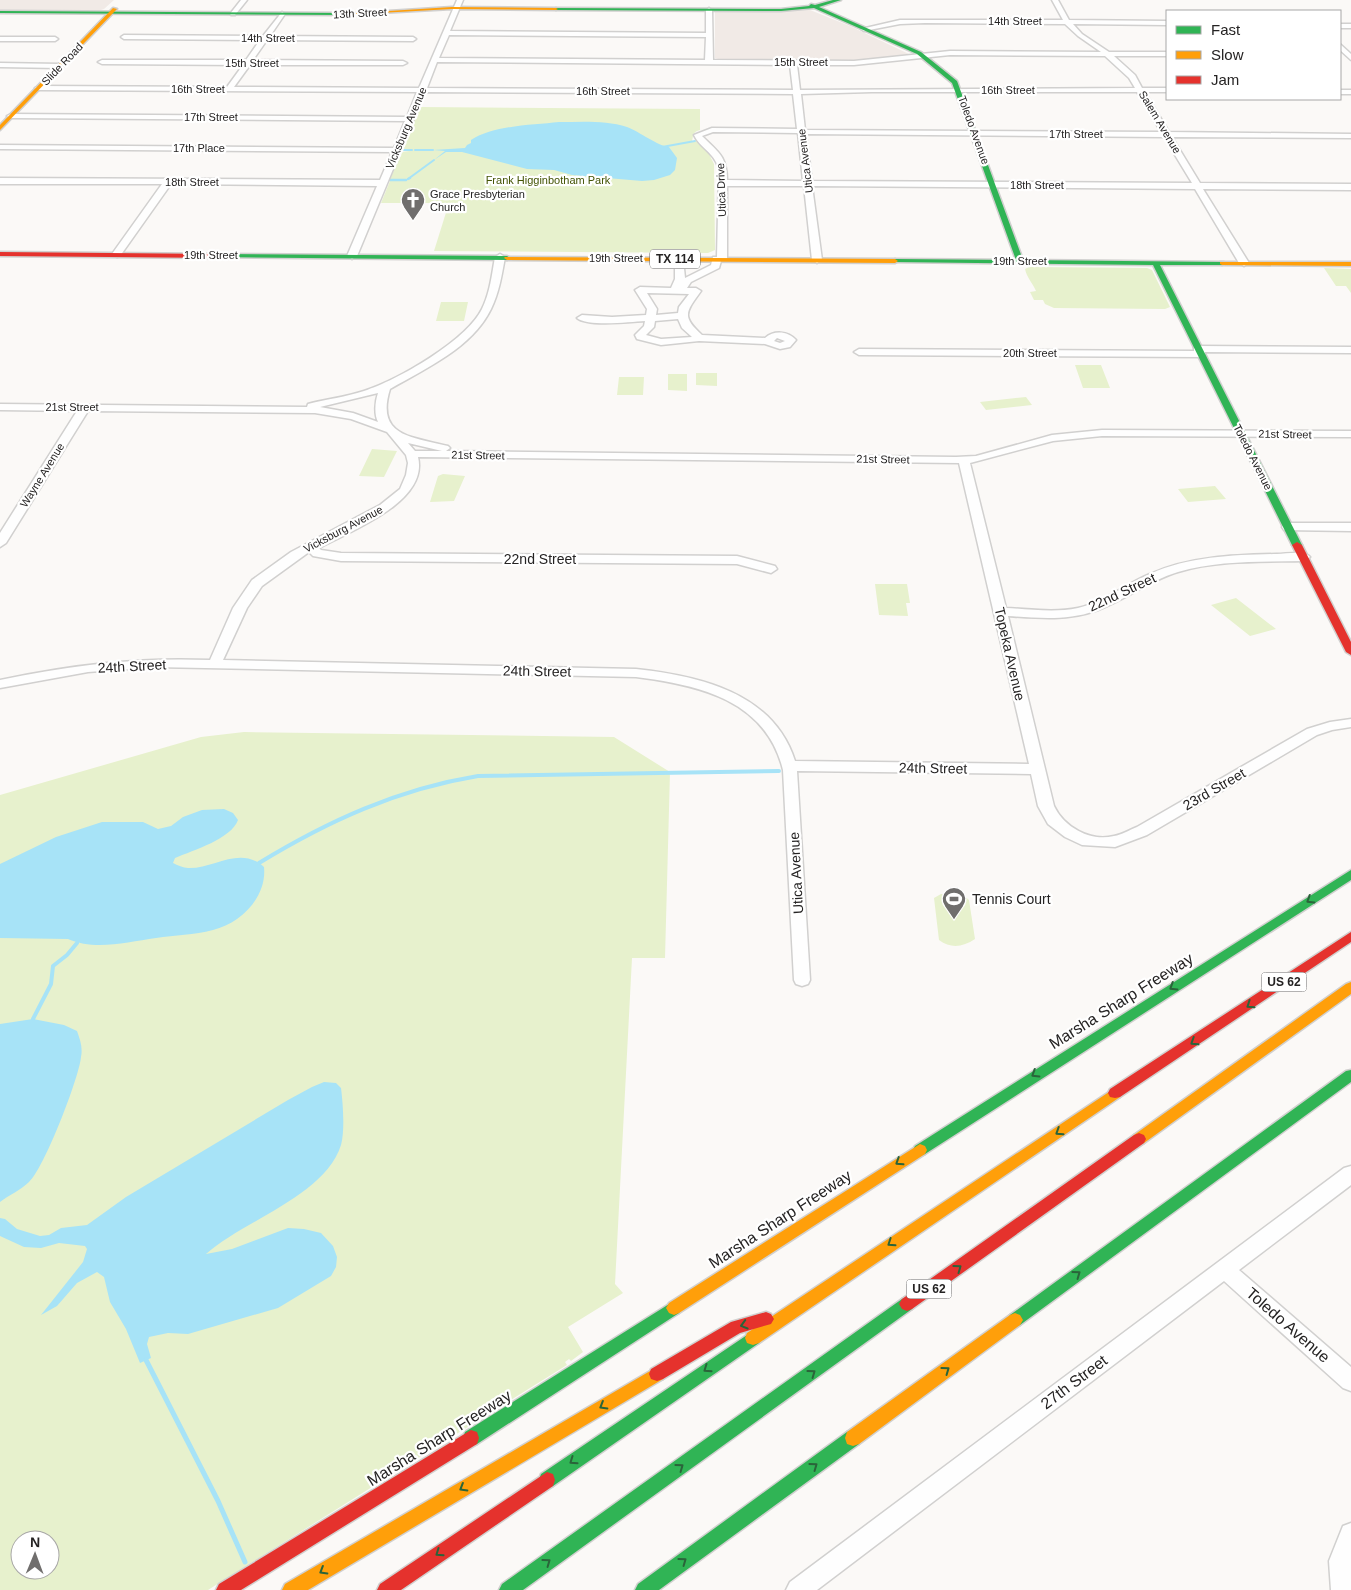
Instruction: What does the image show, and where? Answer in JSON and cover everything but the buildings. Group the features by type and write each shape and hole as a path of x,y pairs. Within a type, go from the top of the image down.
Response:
{"main road":[{"name":"Slide Road","path":"0,127 124,0"},
{"name":"Toledo Avenue","path":"800,0 923,56 949,76 959,90 1020,261"},
{"name":"13th Street","path":"0,12 341,14 458,4 787,10 839,0"},
{"name":"19th Street","path":"0,254 1351,264"},
{"name":"Toledo Avenue","path":"1155,262 1304,558 1346,630 1351,652"},
{"name":"Marsha Sharp Freeway","path":"225,1590 444,1455 1351,874"},
{"path":"1334,948 1351,926"},
{"name":"US 62","path":"386,1590 791,1311 1351,936"},
{"name":"US 62","path":"508,1590 1351,987"},
{"path":"1254,1056 1351,1000"},
{"path":"644,1590 1351,1075"},
{"path":"291,1590 736,1327 791,1311"}],"street":[{"path":"233,14 244,0"},
{"name":"Salem Avenue","path":"1055,0 1067,22 1080,36 1107,53 1126,70 1200,186 1244,263"},
{"name":"Vicksburg Avenue","path":"352,256 458,4"},
{"path":"709,10 709,62"},
{"path":"229,89 282,14"},
{"name":"14th Street","path":"864,29 912,21 1166,23"},
{"path":"446,33 709,35"},
{"name":"14th Street","path":"124,38 413,39"},
{"path":"0,39 55,39"},
{"path":"1341,47 1350,56"},
{"name":"15th Street","path":"435,60 864,62 956,53 1166,54"},
{"name":"15th Street","path":"102,62 403,63"},
{"name":"Utica Avenue","path":"793,62 817,260"},
{"path":"0,65 60,66"},
{"name":"16th Street","path":"39,88 796,92 854,90 1166,90"},
{"name":"17th Street","path":"11,116 410,119"},
{"name":"17th Street","path":"701,133 712,130 1351,136"},
{"name":"Utica Drive","path":"701,133 698,135 699,138 715,151 721,160 719,259"},
{"name":"17th Place","path":"0,147 398,150"},
{"name":"18th Street","path":"0,181 383,183"},
{"path":"117,254 168,182"},
{"name":"18th Street","path":"722,183 1351,187"},
{"path":"412,454 382,419 381,400 386,387 438,357 475,325 485,312 492,296 500,257"},
{"path":"676,291 676,286 680,279 678,259"},
{"path":"676,291 684,287 688,280 716,266 719,259"},
{"path":"699,338 686,326 682,316 684,307 696,291 640,290 652,309 649,327 640,335 643,339 667,341 699,338 768,341"},
{"path":"582,318 612,320 682,316"},
{"name":"20th Street","path":"859,352 1351,350"},
{"name":"21st Street","path":"295,409 366,394 386,387"},
{"name":"21st Street","path":"0,407 315,410 353,416 388,428"},
{"name":"Wayne Avenue","path":"0,543 84,408"},
{"name":"21st Street","path":"412,454 964,460 995,454 1052,438 1102,433 1351,434"},
{"path":"399,437 480,455"},
{"name":"Vicksburg Avenue","path":"214,664 241,606 256,583 294,555 384,508 405,491 412,475 414,463 412,454"},
{"name":"Topeka Avenue","path":"964,460 1046,806 1054,820 1076,836"},
{"path":"1288,526 1351,527"},
{"name":"22nd Street","path":"311,547 317,553 341,557 737,560 771,568"},
{"name":"22nd Street","path":"1000,612 1075,612 1091,608 1141,581 1177,569 1221,560 1304,558"},
{"name":"24th Street","path":"0,684 71,670 117,665 214,664 636,673 673,677 707,687 737,700 762,718 776,734 785,751 789,766 1037,769"},
{"name":"23rd Street","path":"1076,836 1088,841 1115,842 1142,831 1312,732 1330,726 1351,723"},
{"name":"Utica Avenue","path":"789,766 802,980"},
{"name":"27th Street","path":"798,1590 1351,1174"},
{"name":"Toledo Avenue","path":"1224,1269 1351,1381"},
{"path":"1343,1590 1340,1561 1351,1534"}],"shaded area":[{"path":"0,0 114,0 104,9 98,11 0,11"},
{"path":"810,10 850,26 911,55 854,61 715,58 715,12"}],"green space":[{"name":"Frank Higginbotham Park","path":"420,107 700,109 700,130 694,133 692,141 696,141 707,150 714,164 715,250 708,253 434,251 449,203 381,203 390,181 396,180 390,179 402,152 409,151 403,148"},
{"path":"1029,267 1147,268 1152,270 1170,307 1165,309 1054,308 1045,304 1043,300 1034,300 1030,292 1036,291 1025,269"},
{"path":"1324,268 1351,269 1351,293 1346,286 1336,286"},
{"path":"441,302 468,302 464,321 436,321"},
{"path":"1075,365 1101,365 1110,388 1083,388"},
{"path":"696,373 717,373 717,386 696,385"},
{"path":"668,374 687,374 687,391 668,390"},
{"path":"619,377 644,377 643,395 617,395"},
{"path":"1026,397 1032,405 986,410 980,402"},
{"path":"372,449 397,451 384,477 359,476"},
{"path":"443,474 465,476 454,501 430,502 438,476"},
{"path":"1215,486 1226,499 1188,502 1178,489"},
{"path":"875,584 907,584 910,603 906,603 908,616 879,615"},
{"path":"1236,598 1276,629 1250,636 1211,605"},
{"path":"244,732 614,737 670,772 665,958 632,958 615,1284 623,1293 568,1327 583,1352 571,1361 569,1359 565,1362 567,1365 434,1448 432,1445 429,1447 431,1450 208,1590 0,1590 0,795 201,737"},
{"name":"Tennis Court","path":"941,894 962,894 969,900 975,939 957,946 948,945 939,940 934,898"}],"water":[{"path":"559,122 602,122 627,127 669,147 677,158 675,170 670,175 654,180 642,181 572,175 554,170 527,169 462,152 446,152 434,160 445,151 433,150 465,148 471,143 471,140 491,131 514,126"},
{"path":"224,809 233,813 238,820 234,827 211,843 175,858 173,863 186,868 236,858 246,858 264,867 264,878 257,898 242,915 223,927 206,932 100,945 78,943 68,939 0,938 0,864 56,837 102,822 143,822 158,829 171,826 183,817 202,810"},
{"path":"33,1019 64,1025 77,1031 82,1053 74,1084 52,1142 43,1160 26,1185 0,1202 0,1024"},
{"path":"324,1082 336,1083 341,1088 342,1094 342,1139 332,1163 318,1179 301,1193 206,1254 232,1249 288,1228 304,1229 321,1233 333,1246 337,1257 336,1267 331,1276 278,1308 188,1334 168,1333 149,1337 147,1344 151,1358 140,1363 126,1329 110,1302 104,1277 97,1272 77,1283 57,1306 41,1315 83,1262 87,1249 85,1246 59,1243 41,1248 24,1247 0,1236 0,1218 5,1219 17,1229 40,1236 49,1235 61,1228 87,1225 126,1197 288,1100"}],"waterway":[{"path":"662,147 695,141"},
{"path":"402,150 412,150"},
{"path":"415,150 433,150"},
{"path":"410,178 408,179 434,160"},
{"path":"390,180 406,180"},
{"path":"259,863 338,820 364,809 420,789 478,776 779,771"},
{"path":"33,1019 51,984 53,966 67,955 77,943"},
{"path":"146,1360 218,1501 245,1562"}],"traffic: fast":[{"path":"556,9 781,10 813,7 839,0"},
{"path":"811,5 919,53 955,82 1020,261"},
{"path":"0,12 343,14"},
{"path":"218,256 507,258"},
{"path":"895,261 1222,263"},
{"path":"1155,262 1297,545"},
{"path":"920,1150 1351,874"},
{"path":"1015,1320 1351,1075"},
{"path":"508,1590 907,1304"},
{"path":"471,1438 674,1308"},
{"path":"547,1480 753,1338"},
{"path":"644,1590 853,1438"}],"traffic: slow":[{"path":"343,14 452,8 556,9"},
{"path":"0,128 115,9"},
{"path":"507,258 895,261"},
{"path":"1222,263 1351,264"},
{"path":"1139,1139 1351,987"},
{"path":"753,1338 1115,1093"},
{"path":"674,1308 920,1150"},
{"path":"853,1438 1015,1320"},
{"path":"291,1590 657,1374"}],"traffic: jam":[{"path":"0,254 218,256"},
{"path":"1297,545 1351,652"},
{"path":"1115,1093 1351,936"},
{"path":"907,1304 1139,1139"},
{"path":"657,1374 736,1327 766,1319"},
{"path":"225,1590 471,1438"},
{"path":"386,1590 547,1480"}],"place":[{"name":"Grace Presbyterian Church","path":"413,221"},
{"name":"Tennis Court","path":"954,920"}]}
